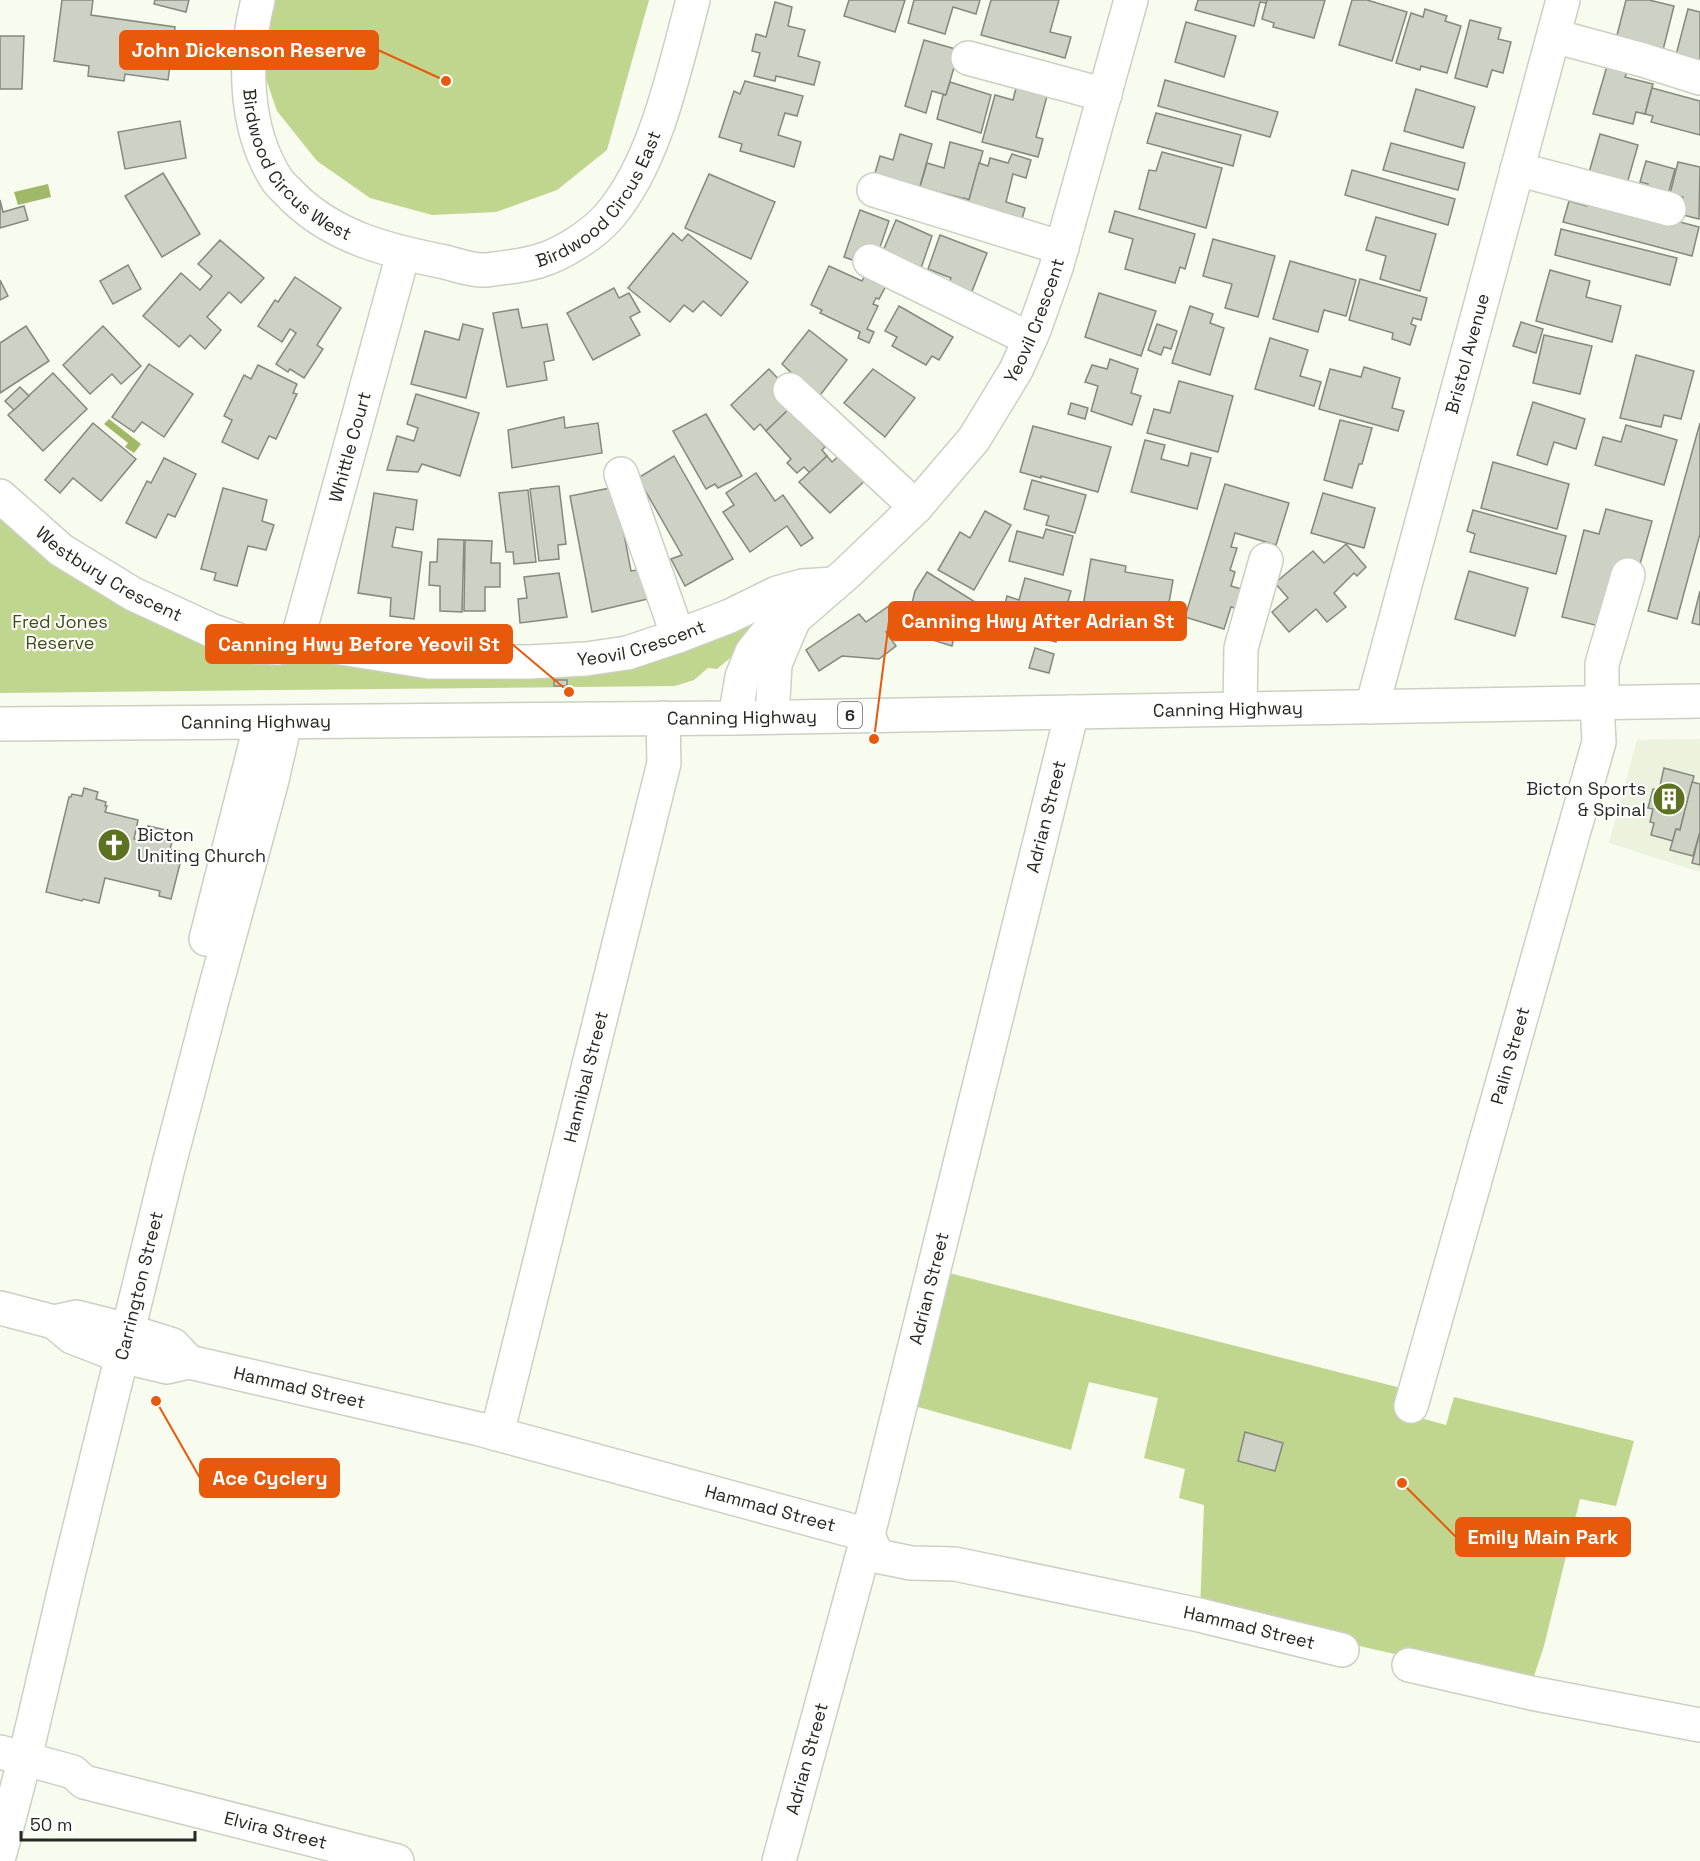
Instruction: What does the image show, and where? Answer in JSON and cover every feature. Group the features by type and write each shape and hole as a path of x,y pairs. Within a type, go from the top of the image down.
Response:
{"main road":[{"name":"Birdwood Circus West","path":"258,0 251,45 249,85 252,118 262,150 278,182 311,214 352,237 403,254"},
{"name":"Birdwood Circus East","path":"403,254 482,270 539,261 580,241 610,216 633,181 662,113 693,0"},
{"name":"Yeovil Crescent","path":"735,717 742,677 752,652 772,628 794,619 916,507 974,439 1016,370 1030,339 1062,248 1131,0"},
{"name":"Bristol Avenue","path":"1372,707 1563,0"},
{"path":"1554,36 1700,78"},
{"path":"968,58 1105,96"},
{"path":"1517,169 1669,209"},
{"path":"874,190 1062,248"},
{"name":"Whittle Court","path":"297,641 403,254"},
{"path":"870,261 1030,339"},
{"path":"790,390 916,507"},
{"path":"621,474 678,636"},
{"name":"Westbury Crescent","path":"0,496 61,550 133,594 213,631 258,647 278,648 297,641"},
{"path":"1240,709 1241,648 1266,560"},
{"name":"Palin Street","path":"1412,1406 1599,742 1602,664 1628,575"},
{"name":"Yeovil Crescent","path":"297,641 429,662 529,662 586,658 627,653 678,636 730,616 777,593 802,586 834,584"},
{"name":"Yeovil Crescent","path":"772,717 775,664 794,619"},
{"name":"Canning Highway","path":"0,724 772,717 1700,701"},
{"name":"Adrian Street","path":"779,1861 868,1535 1072,712"},
{"name":"Hannibal Street","path":"496,1434 664,763 663,718"},
{"name":"Carrington Street","path":"0,1853 8,1765 117,1340 271,784 273,723"},
{"name":"Hammad Street","path":"0,1308 54,1322 72,1337 173,1345 189,1362 496,1434 868,1535 877,1556 911,1563 955,1564 1199,1615 1342,1650"},
{"path":"1409,1665 1531,1693 1700,1725"},
{"name":"Elvira Street","path":"8,1765 73,1772 84,1782 397,1861"}],"shaded area":[{"path":"48,184 51,197 18,205 14,192"},
{"path":"109,419 141,444 134,453 125,447 128,443 104,424"},
{"path":"1700,739 1700,872 1609,843 1637,740"}],"green space":[{"path":"269,0 649,0 607,150 557,190 496,212 432,215 370,198 317,161 277,111 256,50"},
{"name":"Fred Jones Reserve","path":"0,512 281,662 320,658 500,671 743,616 772,623 717,669 708,668 694,680 675,686 0,693"},
{"path":"945,1272 1405,1389 1399,1412 1446,1425 1454,1397 1634,1441 1616,1506 1580,1499 1544,1646 1531,1685 1200,1610 1204,1505 1179,1498 1185,1469 1144,1458 1158,1398 1089,1382 1071,1450 911,1405"}],"building":[{"path":"62,0 93,0 91,15 175,27 168,80 125,74 124,81 88,76 89,66 54,61"},
{"path":"155,0 189,0 186,12 154,4"},
{"path":"849,0 905,0 895,32 844,16"},
{"path":"914,0 980,0 976,14 953,7 945,34 908,23"},
{"path":"991,0 1059,0 1050,32 1071,37 1065,58 981,35"},
{"path":"1198,0 1267,0 1266,3 1260,2 1254,26 1195,10"},
{"path":"1267,0 1325,0 1314,38 1273,27 1274,23 1262,19"},
{"path":"1352,0 1367,0 1407,12 1392,61 1339,45"},
{"path":"1626,0 1649,0 1674,6 1663,50 1616,39"},
{"path":"775,2 792,7 788,26 805,30 798,56 820,62 814,85 776,76 775,81 754,76 760,53 752,51 756,34 766,37"},
{"path":"1425,9 1447,16 1445,21 1461,26 1447,73 1421,66 1420,70 1396,63 1411,13 1423,17"},
{"path":"1688,9 1700,12 1700,62 1676,55"},
{"path":"1470,20 1501,28 1498,39 1511,42 1503,73 1492,70 1487,87 1455,78"},
{"path":"1186,22 1236,36 1224,77 1175,62"},
{"path":"0,36 24,36 22,89 0,89"},
{"path":"924,40 959,50 946,95 932,91 926,113 905,106"},
{"path":"1607,66 1627,72 1625,77 1653,84 1645,114 1636,112 1633,124 1593,114"},
{"path":"1165,80 1278,112 1270,137 1158,106"},
{"path":"745,81 803,96 797,116 785,113 778,135 801,142 794,167 740,151 742,144 719,137 734,91 740,94"},
{"path":"950,82 991,95 981,133 937,119 943,95 946,95"},
{"path":"1016,88 1047,96 1036,137 1043,139 1038,157 982,142 995,95 1013,100"},
{"path":"1652,88 1700,101 1700,135 1651,122 1653,116 1645,114"},
{"path":"1416,89 1475,107 1463,148 1404,131"},
{"path":"1156,113 1241,135 1233,166 1147,143"},
{"path":"180,121 186,158 125,169 118,132"},
{"path":"900,134 932,144 918,193 873,180 880,156 893,160"},
{"path":"1600,134 1638,145 1626,187 1588,176"},
{"path":"950,142 983,151 969,200 920,187 927,163 944,168"},
{"path":"1391,143 1465,163 1458,190 1383,170"},
{"path":"1162,152 1222,168 1206,228 1139,209 1149,170 1156,171"},
{"path":"1012,154 1031,160 1026,178 1013,174 1006,202 1025,208 1021,223 960,210 964,198 969,200 979,163 988,166 990,158 1008,163"},
{"path":"1646,161 1675,169 1666,202 1645,197 1648,184 1640,182"},
{"path":"1678,162 1700,167 1699,219 1679,214 1683,197 1670,194"},
{"path":"1352,170 1455,199 1448,225 1345,195"},
{"path":"163,173 200,234 162,257 125,196"},
{"path":"709,174 775,202 751,259 685,228"},
{"path":"1590,198 1699,227 1692,256 1563,222 1569,201 1587,206"},
{"path":"0,200 3,212 24,206 28,220 0,228"},
{"path":"860,210 889,221 877,256 869,266 844,257"},
{"path":"1115,211 1195,234 1185,269 1180,267 1175,283 1125,269 1133,239 1109,232"},
{"path":"1376,217 1436,234 1420,291 1380,279 1386,256 1366,250"},
{"path":"896,220 932,236 919,274 883,251"},
{"path":"1561,229 1677,258 1670,285 1555,255"},
{"path":"673,233 682,241 688,234 748,282 721,316 703,301 693,312 684,305 670,322 628,288"},
{"path":"940,235 987,253 971,294 948,285 951,278 928,269"},
{"path":"1213,239 1275,256 1258,317 1225,308 1232,284 1203,276"},
{"path":"220,240 264,278 241,303 229,292 207,317 221,330 205,349 190,335 179,347 143,316 181,273 200,290 212,276 198,264"},
{"path":"1290,261 1356,280 1346,316 1324,310 1318,332 1273,319"},
{"path":"128,265 141,289 113,304 100,281"},
{"path":"829,266 862,281 868,268 890,278 879,299 876,298 873,304 878,306 867,329 874,332 869,343 858,338 860,332 820,313 822,310 811,305"},
{"path":"1550,270 1590,281 1586,297 1621,306 1612,342 1536,321"},
{"path":"295,277 341,308 317,345 323,349 304,378 276,364 296,333 290,329 282,342 258,326 275,300 278,302"},
{"path":"1360,279 1427,298 1421,320 1413,318 1411,324 1416,326 1410,345 1392,339 1393,333 1349,320"},
{"path":"0,280 8,296 0,300"},
{"path":"614,288 619,298 629,293 640,312 630,317 640,335 593,360 567,313"},
{"path":"1099,293 1156,311 1141,356 1085,337"},
{"path":"899,306 953,337 939,360 932,356 926,365 892,346 897,337 885,331"},
{"path":"1190,306 1213,314 1210,323 1224,328 1210,375 1172,363"},
{"path":"518,309 522,328 547,324 554,360 544,362 547,380 507,387 493,313"},
{"path":"1521,322 1543,329 1536,353 1513,346"},
{"path":"463,324 483,329 466,398 411,384 425,331 459,340"},
{"path":"1157,324 1177,331 1171,349 1164,347 1161,355 1148,350"},
{"path":"26,326 49,361 0,393 0,343"},
{"path":"103,326 141,366 121,384 112,374 90,394 63,365"},
{"path":"809,330 847,360 818,398 782,364"},
{"path":"1544,335 1592,346 1580,394 1533,383"},
{"path":"1270,338 1308,350 1300,376 1321,382 1314,406 1255,389"},
{"path":"1636,355 1694,371 1681,419 1664,415 1661,427 1620,418"},
{"path":"1110,359 1138,369 1131,393 1141,396 1132,425 1091,411 1098,386 1085,382 1092,365 1107,369"},
{"path":"149,364 193,394 164,437 142,422 134,432 112,417"},
{"path":"258,365 297,384 293,393 297,394 276,439 269,436 258,459 222,442 232,420 224,416 244,375 251,379"},
{"path":"1364,367 1400,378 1392,408 1404,411 1398,431 1319,409 1330,369 1361,377"},
{"path":"769,369 786,387 790,408 766,431 760,424 754,430 731,405"},
{"path":"873,369 915,398 885,437 844,403"},
{"path":"53,373 87,409 43,451 8,415"},
{"path":"1179,381 1233,396 1218,452 1147,433 1154,409 1170,413"},
{"path":"20,387 29,396 14,410 5,401"},
{"path":"416,394 479,413 460,476 422,464 418,472 387,470 397,436 414,441 418,428 407,424"},
{"path":"1533,402 1585,419 1576,449 1554,442 1547,465 1517,455"},
{"path":"1071,403 1088,408 1085,419 1068,414"},
{"path":"790,408 825,447 822,450 827,456 810,473 804,467 797,473 787,463 791,459 766,431"},
{"path":"706,414 742,476 718,488 715,484 706,489 673,431"},
{"path":"564,417 565,428 598,423 602,453 512,468 508,430"},
{"path":"1340,420 1372,428 1362,464 1359,464 1352,488 1324,480"},
{"path":"93,423 136,459 101,501 73,478 60,493 45,480"},
{"path":"1700,423 1700,534 1677,619 1648,611"},
{"path":"1626,425 1677,440 1664,485 1595,465 1603,437 1621,442"},
{"path":"1033,426 1111,447 1098,492 1020,472"},
{"path":"1145,440 1165,445 1161,459 1188,466 1191,453 1211,458 1197,509 1131,492"},
{"path":"841,454 870,476 830,513 799,482 827,456 832,462"},
{"path":"674,456 733,559 685,586 671,559 682,555 638,478"},
{"path":"164,458 196,474 175,517 168,514 156,538 126,523 147,481 151,483"},
{"path":"1493,462 1569,484 1557,529 1481,508"},
{"path":"756,473 775,501 783,495 813,538 801,546 787,526 750,552 723,512 734,505 726,493"},
{"path":"1032,480 1086,495 1075,533 1046,525 1049,516 1024,509"},
{"path":"1225,484 1289,503 1276,545 1235,533 1231,547 1237,548 1230,570 1235,572 1231,586 1241,589 1235,608 1231,607 1224,629 1185,617"},
{"path":"559,486 566,544 558,545 559,559 539,561 530,489"},
{"path":"615,487 631,571 644,569 652,598 592,612 570,496"},
{"path":"223,488 267,500 262,521 274,525 266,550 248,546 237,586 214,580 216,573 201,569"},
{"path":"528,490 536,562 514,564 513,552 506,552 499,493"},
{"path":"374,493 417,500 413,530 396,527 392,547 422,552 414,619 390,616 391,598 358,593"},
{"path":"1323,493 1375,508 1364,548 1311,533"},
{"path":"1606,509 1652,521 1639,568 1603,627 1562,617 1584,530 1599,534"},
{"path":"1473,510 1566,536 1556,574 1470,552 1475,534 1467,531"},
{"path":"985,511 1011,525 974,590 938,570 960,532 970,538"},
{"path":"1046,529 1073,536 1063,575 1009,561 1017,531 1043,538"},
{"path":"438,539 464,540 462,612 440,611 440,586 429,585 430,562 437,562"},
{"path":"465,540 492,541 491,563 500,563 500,587 485,587 485,611 464,611"},
{"path":"1346,544 1366,567 1357,576 1354,573 1334,593 1346,607 1327,622 1316,609 1289,632 1272,612 1288,598 1275,583 1313,551 1324,563"},
{"path":"1091,559 1126,566 1125,572 1173,580 1165,625 1141,621 1143,611 1107,605 1105,616 1082,612"},
{"path":"1469,571 1528,588 1515,636 1455,619"},
{"path":"927,572 988,610 984,623 966,618 962,633 955,631 952,646 913,634 915,622 908,619 915,591"},
{"path":"559,573 567,617 520,623 518,599 527,598 524,577"},
{"path":"1025,578 1071,591 1056,642 999,626 1007,596 1019,600"},
{"path":"1700,591 1700,625 1692,623"},
{"path":"893,603 904,617 886,632 896,646 879,659 842,656 819,671 806,650 859,614 866,622"},
{"path":"1035,648 1054,654 1049,673 1029,668"},
{"path":"554,680 567,680 567,686 554,686"},
{"name":"Bicton Sports & Spinal","path":"1664,768 1694,776 1680,830 1676,829 1673,841 1651,835 1654,823 1650,822 1653,809 1648,808 1653,789 1659,790"},
{"path":"1692,782 1700,784 1700,832 1693,856 1670,850 1676,829 1680,830"},
{"name":"Bicton Uniting Church","path":"84,788 98,792 96,799 106,802 105,812 138,820 134,839 144,841 148,826 166,830 163,840 172,842 170,849 183,852 171,899 159,896 160,891 105,878 99,903 46,892 69,797 72,794 82,796"},
{"path":"1700,832 1700,865 1692,863"},
{"path":"1245,1432 1283,1443 1275,1471 1238,1461"}],"place":[{"name":"John Dickenson Reserve","path":"446,81"},
{"name":"Canning Hwy Before Yeovil St","path":"569,692"},
{"name":"Canning Hwy After Adrian St","path":"874,739"},
{"name":"Bicton Sports & Spinal","path":"1669,799"},
{"name":"Bicton Uniting Church","path":"114,845"},
{"name":"Ace Cyclery","path":"156,1401"},
{"name":"Emily Main Park","path":"1402,1483"}]}
